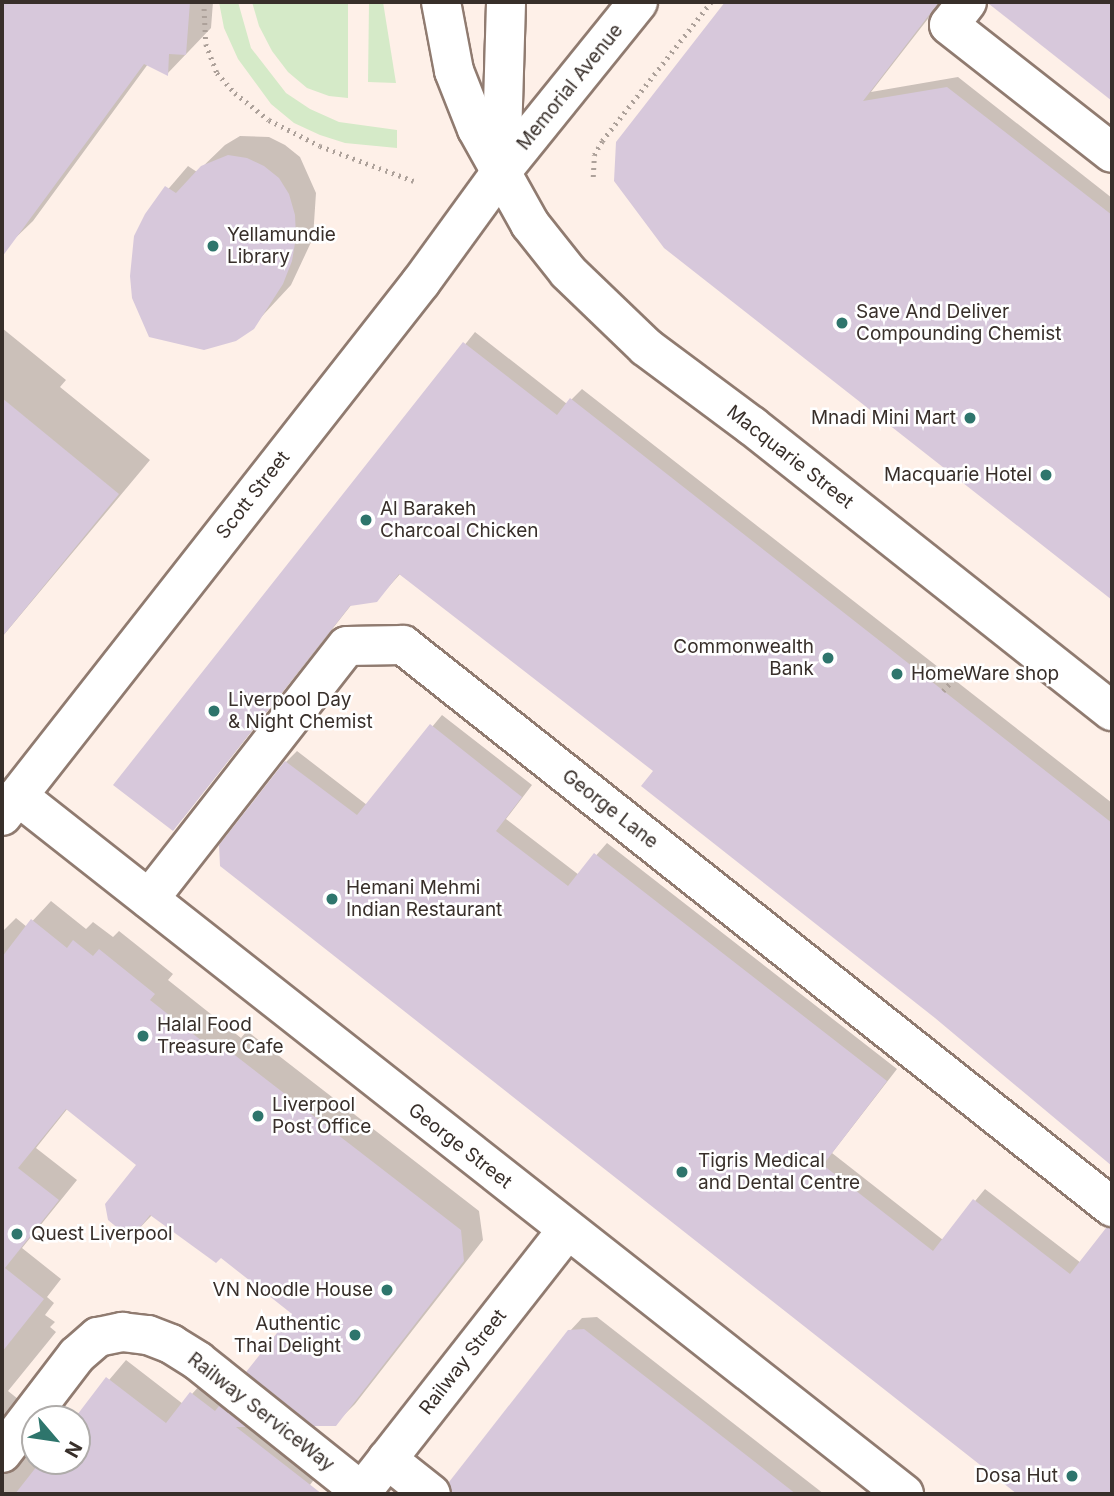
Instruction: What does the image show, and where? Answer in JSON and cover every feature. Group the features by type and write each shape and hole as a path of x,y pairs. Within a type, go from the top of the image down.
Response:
{"street":[{"name":"Macquarie Street","path":"441,2 454,71 464,99 501,172 545,247 617,322 1112,711"},
{"path":"501,172 506,2"},
{"name":"Memorial Avenue","path":"501,172 638,2"},
{"path":"967,2 949,25 1112,153"},
{"name":"Scott Street","path":"10,806 421,282 501,172"},
{"name":"George Lane","path":"149,899 347,646 403,645 1112,1207"},
{"name":"George Street","path":"10,806 149,899 904,1494"},
{"name":"Railway Street","path":"361,1493 567,1230"},
{"name":"Railway ServiceWay","path":"2,1453 77,1355 99,1337 122,1332 148,1335 171,1344 198,1361 361,1493"},
{"path":"387,1459 431,1494"}],"path":[{"path":"204,2 206,44 217,73 235,93 269,120 320,146 414,181"},
{"path":"593,177 594,155 602,141 712,2"},
{"path":"943,691 951,682"}],"green space":[{"path":"219,2 238,2 251,48 286,93 310,109 339,122 397,130 397,148 345,143 294,123 271,104 238,59 224,28"},
{"path":"252,2 348,2 348,98 329,96 307,88 288,72 272,51 259,26"},
{"path":"369,2 383,2 396,83 368,82"}],"building":[{"path":"2,2 190,2 186,55 169,54 168,76 144,64 2,257"},
{"path":"725,2 939,2 863,101 947,87 1112,215 1112,600 664,248 614,181 616,142"},
{"path":"988,2 1112,2 1112,101 989,4"},
{"name":"Yellamundie Library","path":"228,155 247,158 264,166 279,178 289,194 295,215 296,237 292,261 283,284 254,329 236,341 204,350 149,337 132,298 130,276 134,236 145,214 165,186 176,193 201,166"},
{"path":"463,342 557,415 570,398 1112,823 1112,1166 935,1018 641,786 653,771 399,574 377,602 350,606 173,831 113,785"},
{"path":"2,398 119,494 2,637"},
{"path":"430,724 522,797 496,831 568,886 594,853 887,1081 823,1165 933,1251 973,1199 1070,1274 1106,1228 1112,1228 1112,1494 1017,1494 220,866 219,845 285,761 357,815"},
{"path":"31,919 67,948 73,940 93,956 99,949 155,994 150,1000 221,1056 227,1049 461,1230 464,1261 336,1426 314,1426 246,1372 292,1314 221,1258 216,1263 150,1215 131,1239 108,1220 105,1204 136,1165 66,1109 18,1168 59,1200 5,1268 44,1299 2,1352 2,957"},
{"path":"584,1329 796,1494 452,1494 449,1482 568,1330"},
{"path":"106,1377 166,1423 190,1392 215,1411 219,1406 246,1427 236,1427 322,1494 15,1494 30,1475 91,1475 91,1405 85,1405"}],"place":[{"name":"Yellamundie Library","path":"213,246"},
{"name":"Save And Deliver Compounding Chemist","path":"842,323"},
{"name":"Mnadi Mini Mart","path":"970,418"},
{"name":"Macquarie Hotel","path":"1046,475"},
{"name":"Al Barakeh Charcoal Chicken","path":"366,520"},
{"name":"Commonwealth Bank","path":"828,658"},
{"name":"HomeWare shop","path":"897,674"},
{"name":"Liverpool Day & Night Chemist","path":"214,711"},
{"name":"Hemani Mehmi Indian Restaurant","path":"332,899"},
{"name":"Halal Food Treasure Cafe","path":"143,1036"},
{"name":"Liverpool Post Office","path":"258,1116"},
{"name":"Tigris Medical and Dental Centre","path":"682,1172"},
{"name":"Quest Liverpool","path":"17,1234"},
{"name":"VN Noodle House","path":"387,1290"},
{"name":"Authentic Thai Delight","path":"355,1335"},
{"name":"Dosa Hut","path":"1072,1476"}]}
